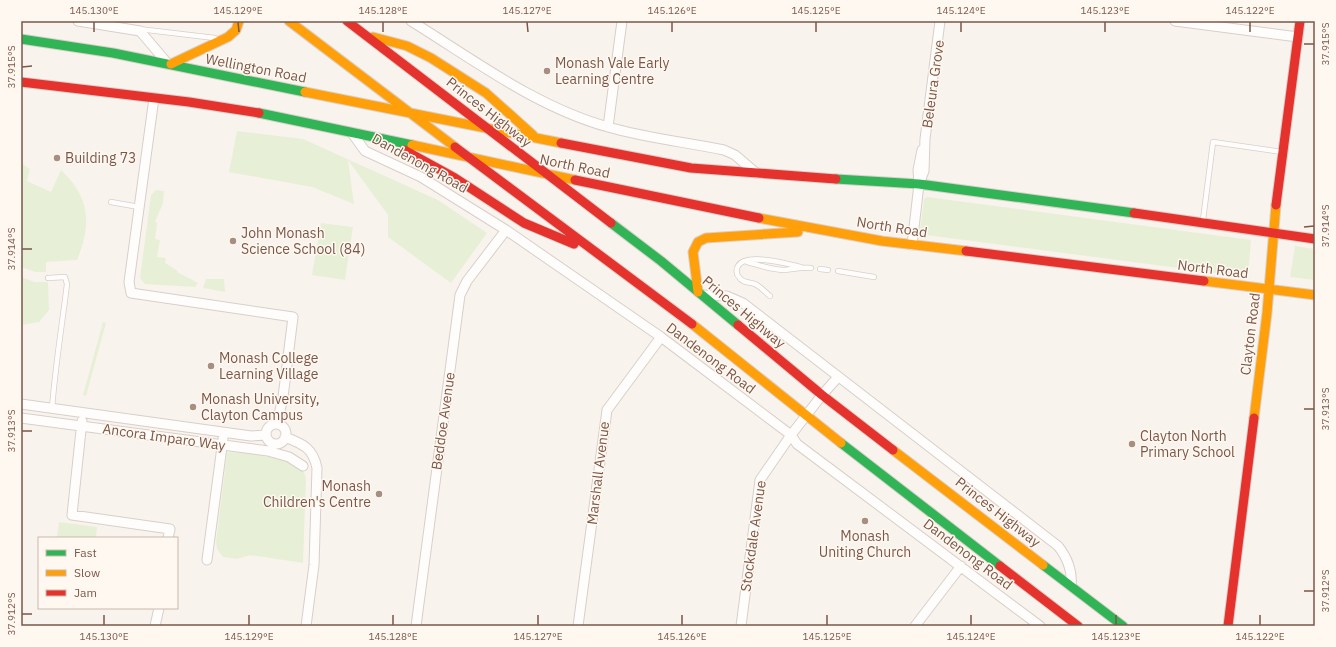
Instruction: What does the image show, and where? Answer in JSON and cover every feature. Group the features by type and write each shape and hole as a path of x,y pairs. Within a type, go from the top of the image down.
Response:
{"main road":[{"path":"169,64 226,39 235,32 238,21"},
{"path":"289,21 470,158 635,280 806,416 1078,626"},
{"name":"Princes Highway","path":"346,21 661,261 822,395 1123,626"},
{"name":"Clayton Road","path":"1228,626 1269,290 1273,233 1300,21"},
{"path":"367,36 407,46 431,58 490,96 518,123 537,137"},
{"name":"Wellington Road","path":"21,39 113,53 221,76 484,127"},
{"path":"21,82 254,112 470,158"},
{"name":"North Road","path":"484,127 664,163 757,174 919,184 1202,222 1315,239"},
{"path":"380,139 433,165 524,222 601,256"},
{"name":"North Road","path":"470,158 822,230 912,245 1315,295"},
{"path":"699,293 693,252 698,242 706,238 822,230"}],"street":[{"path":"78,21 136,29 146,35 169,64"},
{"path":"411,21 522,90 558,108 608,127 642,136 724,150 735,155 757,174"},
{"path":"608,127 622,21"},
{"path":"1175,21 1298,37"},
{"name":"Beleura Grove","path":"912,245 919,184 919,162 925,140 941,24"},
{"path":"154,98 129,282 131,293 293,317 283,397 277,424"},
{"name":"Dandenong Road","path":"352,132 363,150 369,154 421,177 506,230 661,337 791,435 797,444 1040,626"},
{"name":"Beddoe Avenue","path":"416,626 460,295 467,281 506,230"},
{"path":"699,293 723,295 740,302 1058,546 1062,551 1072,575 1071,586"},
{"name":"Marshall Avenue","path":"578,626 607,410 661,337"},
{"name":"Stockdale Avenue","path":"741,626 760,480 791,435 838,377"},
{"name":"Ancora Imparo Way","path":"21,404 83,414 251,436 266,435"},
{"path":"83,414 72,515 170,529 168,537"},
{"name":"Ancora Imparo Way","path":"21,418 268,451 289,457 303,466"},
{"path":"277,424 284,428 285,437 282,441 275,443 269,440 266,435 270,426 277,424"},
{"path":"207,560 224,432"},
{"path":"285,437 303,444 314,456 317,468 314,565 306,626"},
{"path":"915,626 961,566"},
{"path":"155,626 159,609"}],"lane":[{"path":"136,29 226,39"},
{"path":"1202,222 1213,142 1283,152"},
{"path":"111,202 139,207"},
{"path":"744,261 768,268 785,270 800,267"},
{"path":"770,296 758,286 738,277 737,268 744,261 776,261 811,268"},
{"path":"820,269 828,270"},
{"path":"838,271 874,277"},
{"path":"48,278 65,277 67,284 60,347 56,361 52,409"}],"green space":[{"path":"237,131 303,139 438,200 487,233 451,283 388,237 388,215 348,160 354,204 312,187 229,172"},
{"path":"21,163 30,169 27,181 51,192 61,170 78,190 86,212 86,223 85,235 77,260 46,262 46,272 35,272 21,267"},
{"path":"156,190 164,191 163,203 155,222 157,223 155,239 160,240 157,257 166,258 165,263 178,271 177,272 198,283 195,287 145,284 140,278 151,195"},
{"path":"927,197 1251,240 1248,277 926,235 920,231 924,199"},
{"path":"321,223 353,227 345,280 312,275"},
{"path":"1295,246 1315,249 1315,280 1290,277"},
{"path":"21,277 35,282 48,282 49,310 39,322 21,325 21,294 23,292 21,290"},
{"path":"206,279 224,279 225,292 203,288"},
{"path":"103,322 106,323 86,396 83,395"},
{"path":"229,452 288,461 296,464 303,471 306,482 303,563 250,555 237,559 223,557 217,549 216,541 227,454"},
{"path":"59,522 97,527 96,537 57,537"}],"traffic: fast":[{"path":"21,39 113,53 305,92"},
{"path":"259,113 412,145"},
{"path":"836,179 919,184 1134,213"},
{"path":"611,223 661,261 738,325"},
{"path":"841,443 1000,566"},
{"path":"1043,565 1123,626"}],"traffic: slow":[{"path":"171,64 228,37 236,30 239,21"},
{"path":"289,21 455,147"},
{"path":"373,37 407,46 431,58 486,93 533,135"},
{"path":"305,92 561,143"},
{"path":"412,145 575,180"},
{"path":"1254,418 1267,313 1276,205"},
{"path":"759,218 882,241 966,251"},
{"path":"698,292 693,252 698,242 706,238 798,232"},
{"path":"1204,281 1315,295"},
{"path":"692,324 841,443"},
{"path":"893,450 1043,565"}],"traffic: jam":[{"path":"347,21 611,223"},
{"path":"1276,205 1300,21"},
{"path":"21,82 189,102 259,113"},
{"path":"561,143 691,168 836,179"},
{"path":"455,147 692,324"},
{"path":"404,150 455,178 524,223 574,244"},
{"path":"575,180 759,218"},
{"path":"1134,213 1315,239"},
{"path":"966,251 1204,281"},
{"path":"738,325 822,395 893,450"},
{"path":"1228,626 1254,418"},
{"path":"1000,566 1078,626"}],"place":[{"name":"Monash Vale Early Learning Centre","path":"547,71"},
{"name":"Building 73","path":"57,158"},
{"name":"John Monash Science School (84)","path":"233,241"},
{"name":"Monash College Learning Village","path":"211,366"},
{"name":"Monash University, Clayton Campus","path":"193,407"},
{"name":"Clayton North Primary School","path":"1132,444"},
{"name":"Monash Children's Centre","path":"379,494"},
{"name":"Monash Uniting Church","path":"865,521"}]}
